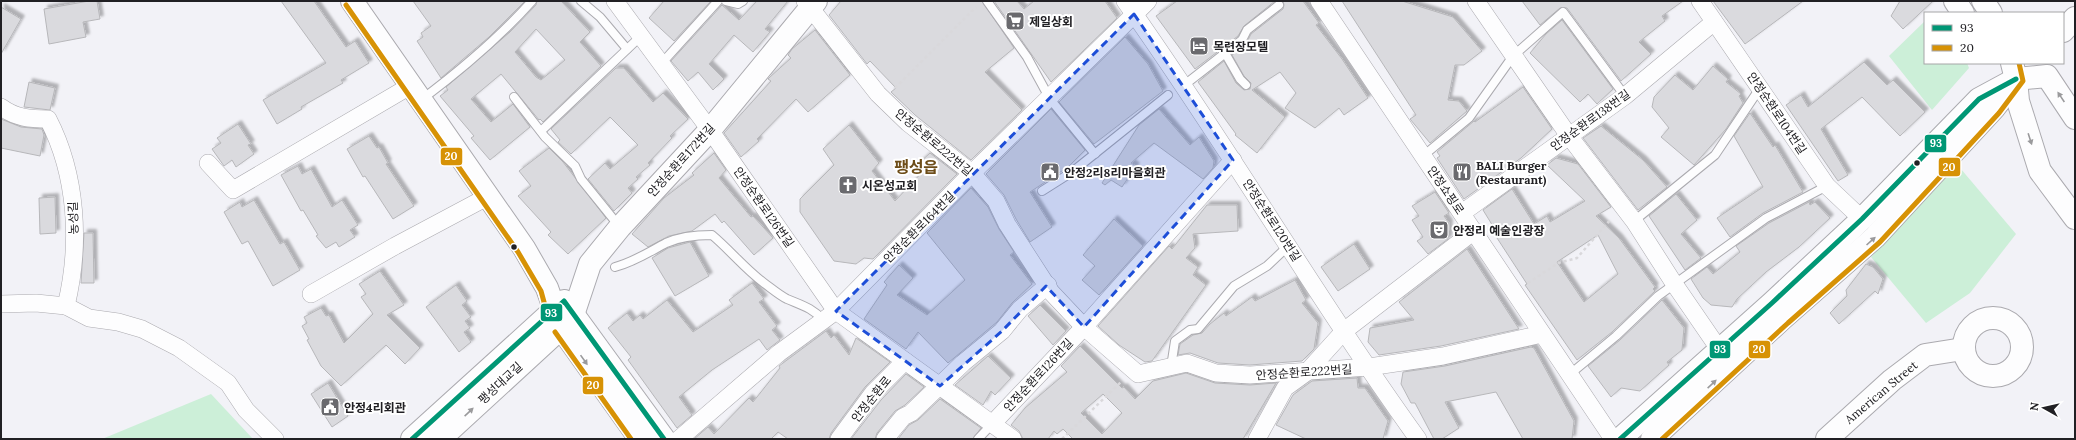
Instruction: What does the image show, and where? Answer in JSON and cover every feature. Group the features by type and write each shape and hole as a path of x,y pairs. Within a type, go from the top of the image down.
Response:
{"main road":[{"path":"352,1 487,197 524,248 640,439"},
{"path":"1955,1 1962,12"},
{"path":"1982,1 1990,12"},
{"name":"안정순환로172번길","path":"563,314 590,264 620,227 710,130 811,3"},
{"path":"2064,30 2075,18"},
{"path":"1620,439 1772,303 1862,219 2010,68 2028,64"},
{"path":"2010,68 2047,76 2075,118"},
{"path":"2010,68 2018,102 2040,171 2075,218"},
{"path":"1652,439 1749,349 1875,237 1994,108 2010,68"},
{"path":"563,314 664,439"},
{"name":"팽성대교길","path":"412,439 563,314"},
{"name":"팽성대교길","path":"440,439 563,314"},
{"name":"American Street","path":"1827,439 1892,380 1925,355 1963,349"}],"street":[{"name":"안정순환로126번길","path":"615,1 710,130 830,316 905,361 1013,439"},
{"name":"안정순환로164번길","path":"679,439 779,353 830,316 972,173 1050,99 1130,8 1148,1"},
{"name":"안정쇼핑로","path":"1319,1 1462,213 1569,376 1613,439"},
{"path":"1476,1 1569,136 1634,221 1675,285 1719,349"},
{"name":"안정순환로104번길","path":"1700,1 1761,87 1827,186 1862,219"},
{"name":"안정순환로222번길","path":"811,3 883,99 908,123 972,173 996,201 1007,224 1048,285 1084,327 1138,374 1187,363 1216,373 1250,376 1369,367 1443,356 1542,334"},
{"name":"안정순환로120번길","path":"1130,8 1233,160 1344,331 1418,439"},
{"name":"안정순환로138번길","path":"1462,213 1625,96 1714,22"},
{"path":"208,163 233,190 415,93"},
{"name":"농성길","path":"1,107 11,115 30,119 48,118 60,141 72,186 74,248 66,306"},
{"path":"1084,327 1233,160"},
{"path":"311,294 395,246 487,197"},
{"path":"1257,439 1285,388 1307,372 1344,331 1474,231"},
{"path":"885,439 903,418 911,413 963,363 1002,331 1020,309 1048,285"},
{"path":"1,304 36,303 66,306 89,318 118,322 142,329 179,348 228,383 246,410 275,439"},
{"name":"안정순환로126번길","path":"993,424 1084,327"},
{"name":"안정순환로","path":"839,439 873,393 905,361"}],"lane":[{"path":"415,93 471,61 532,1"},
{"path":"581,1 600,17 627,49"},
{"path":"661,64 718,1"},
{"path":"726,1 738,4 743,1"},
{"path":"990,2 1027,57 1050,99 1095,154"},
{"path":"1183,86 1242,40 1247,30 1279,5"},
{"path":"1423,156 1469,118 1513,56 1563,12 1625,96"},
{"path":"541,131 641,36"},
{"path":"1226,52 1240,79 1246,85"},
{"path":"1634,221 1715,155 1761,87"},
{"path":"1042,191 1072,172 1168,95"},
{"path":"514,97 545,137 575,166 581,179 620,227"},
{"path":"1569,376 1616,336 1658,296 1766,218 1827,186"},
{"path":"615,267 649,254 667,243 701,235 712,235 750,272 786,298 804,305 816,312 830,316"},
{"path":"1171,367 1175,341 1190,330 1198,329 1234,286 1267,266 1284,250 1291,248"},
{"name":"안정순환로126번길","path":"978,439 993,424"}],"path":[{"path":"883,99 951,34 953,28 977,6"},
{"path":"1514,292 1558,263 1577,258 1622,206"},
{"path":"1062,439 1123,379 1135,371"}],"highlighted area":[{"path":"1134,14 1233,160 1084,327 1046,286 1002,331 940,386 836,311"}],"green space":[{"path":"1924,22 1924,64 1967,64 1969,68 1932,110 1889,56"},
{"path":"1955,162 2016,234 1970,293 1926,323 1871,257"},
{"path":"211,394 253,439 102,439"}],"building":[{"path":"97,1 100,19 83,22 86,37 49,44 44,9"},
{"path":"281,1 314,1 346,47 355,41 369,63 341,80 343,83 301,107 302,109 277,124 263,100 326,63"},
{"path":"413,1 525,1 489,37 441,78 417,41 423,37 421,33 431,26"},
{"path":"537,1 561,1 590,32 580,42 601,66 543,122 540,119 539,120 501,74 471,99 491,122 513,104 530,127 490,160 471,138 474,136 440,96 448,90 446,87 510,32 536,5","holes":["536,29 565,60 541,80 536,77 515,52"]},
{"path":"664,1 711,1 674,41 649,18"},
{"path":"757,1 788,1 765,29 770,32 753,52 734,35 709,64 724,79 713,90 698,72 688,81 671,61 722,5 739,20"},
{"path":"841,1 982,1 1014,48 985,72 1022,110 971,160 915,115 891,92 896,88 870,61 867,64 829,15"},
{"path":"994,1 1017,1 1024,9 1034,1 1105,1 1117,18 1051,82"},
{"path":"1177,1 1275,1 1244,26 1238,36 1195,69 1156,16"},
{"path":"1283,1 1303,1 1319,23 1316,25 1342,59 1368,98 1344,115 1339,108 1315,128 1285,108 1296,93 1280,72 1252,90 1285,117 1257,153 1235,135 1236,134 1198,82 1224,61 1236,83 1244,90 1250,89 1251,83 1244,76 1232,55 1246,44 1251,34 1283,9"},
{"path":"1342,1 1402,1 1453,17 1482,51 1464,65 1455,65 1448,100 1459,101 1467,111 1430,143 1410,119 1416,115"},
{"path":"1522,1 1683,1 1662,16 1665,21 1639,42 1651,54 1621,81 1567,8 1560,8 1540,25"},
{"path":"1713,1 1803,1 1745,44"},
{"path":"1900,1 1933,1 1903,29 1891,16"},
{"path":"1,7 21,19 1,54"},
{"path":"1562,20 1613,89 1597,104 1588,94 1580,102 1530,53 1546,34"},
{"path":"815,30 850,75 808,112 796,99 757,139 759,141 741,157 724,133 771,81 768,79 791,58 788,55 792,49"},
{"path":"1125,37 1148,64 1163,91 1094,144 1059,102"},
{"path":"1864,62 1887,85 1893,80 1925,112 1900,136 1862,97 1821,129 1848,175 1838,181 1786,105 1801,95 1808,107"},
{"path":"1713,66 1728,79 1726,82 1741,94 1739,96 1743,103 1726,129 1694,165 1661,137 1669,128 1652,107 1654,97 1675,75 1693,90"},
{"path":"616,68 624,68 653,102 663,93 688,119 670,136 672,138 648,163 650,165 636,177 638,179 628,188 632,193 614,211 588,179 605,163 610,169 638,145 610,117 571,154 558,142 560,140 551,129"},
{"path":"29,82 55,88 50,110 24,107"},
{"path":"1523,87 1552,129 1521,158 1464,199 1437,158 1440,156 1437,152 1474,121 1475,122"},
{"path":"1051,109 1085,150 1068,167 1030,192 1052,227 1030,242 1004,195 986,174"},
{"path":"1159,109 1190,145 1199,137 1214,161 1213,168 1203,179 1154,143 1131,163 1136,166 1122,187 1111,180 1105,185 1102,183 1139,125"},
{"path":"1750,113 1773,147 1775,145 1803,192 1763,213 1730,237 1717,218 1763,187 1734,136"},
{"path":"1,119 21,127 42,129 44,135 40,156 1,148"},
{"path":"238,124 251,144 248,145 254,154 236,167 232,160 224,166 212,149 221,143 217,138"},
{"name":"시온성교회","path":"849,125 879,163 872,171 895,201 926,168 919,163 930,153 957,174 873,259 864,258 856,264 834,261 800,212 800,199 834,165 823,149"},
{"path":"1601,126 1643,160 1667,187 1638,210 1583,138"},
{"path":"369,136 377,148 379,147 388,163 386,164 414,206 393,219 365,176 363,177 347,149"},
{"path":"549,148 563,162 606,218 568,254 548,235 551,232 518,196 531,186 519,171"},
{"path":"714,153 726,170 719,178 751,217 753,216 773,238 754,255 724,221 722,223 715,214 692,231 669,236 648,247 632,234 664,198 694,175 692,173"},
{"path":"1556,158 1578,164 1611,207 1596,216 1619,238 1655,287 1653,289 1655,291 1612,332 1577,360 1525,285 1527,284 1497,238 1499,236 1483,210 1512,189 1534,224 1547,216 1550,222 1585,201 1547,165","holes":["1598,235 1618,274 1584,302 1557,262"]},
{"path":"298,166 302,174 311,169 332,207 342,200 358,225 350,230 355,237 339,247 336,242 326,248 316,236 318,235 303,210 301,211 281,175"},
{"path":"971,188 988,207 999,229 1014,252 1010,255 1032,284 1012,303 997,322 948,363 918,332 906,349 864,319 887,285 884,282 899,265 913,278 897,295 927,315 965,280 927,233"},
{"path":"1435,192 1449,213 1444,216 1449,223 1448,239 1428,254 1417,241 1423,237 1412,220 1419,216 1412,206"},
{"path":"1676,194 1697,220 1681,234 1701,258 1685,270 1649,216"},
{"path":"55,197 56,233 40,234 39,198"},
{"path":"254,200 280,244 284,242 300,270 273,286 248,241 242,244 224,212 240,202 242,207"},
{"path":"1809,202 1810,205 1815,202 1830,218 1799,247 1766,272 1737,299 1732,307 1711,305 1703,298 1691,279 1707,267 1713,274 1740,252 1736,246 1769,223"},
{"path":"1207,205 1237,205 1238,231 1193,234 1195,248 1186,258 1198,267 1193,275 1206,285 1152,361 1145,362 1119,345 1098,326 1169,246 1172,249"},
{"path":"1114,219 1143,246 1099,295 1082,280 1095,266 1083,255"},
{"path":"84,233 93,233 94,283 81,283"},
{"path":"690,242 709,276 675,296 652,258 668,248"},
{"path":"1354,244 1370,269 1338,291 1321,267"},
{"path":"1467,249 1519,329 1441,346 1379,355 1368,342 1370,328 1414,320 1399,302"},
{"path":"1866,264 1873,267 1883,279 1878,294 1875,291 1839,324 1830,313 1847,296 1846,290"},
{"path":"380,271 404,305 387,315 420,348 405,364 386,345 341,386 321,366 307,340 309,339 302,326 307,323 304,317 321,308 326,316 329,315 344,343 373,314 361,297 366,294 359,284"},
{"path":"1295,280 1306,300 1302,303 1318,323 1314,349 1302,361 1250,365 1218,363 1190,353 1178,355 1180,344 1193,335 1202,333 1210,324 1224,313 1226,316 1252,297 1255,301"},
{"path":"752,283 764,299 759,302 777,326 772,330 780,340 767,350 759,339 712,370 679,397 692,415 677,428 628,360 631,357 608,328 627,313 633,321 640,315 643,319 667,300 693,332 733,305 729,300"},
{"path":"456,285 467,301 462,305 471,317 465,321 470,328 464,332 471,342 459,352 426,307"},
{"path":"1662,300 1684,328 1682,350 1667,362 1669,365 1640,391 1621,388 1611,397 1588,366 1620,340"},
{"path":"1040,305 1066,331 1053,345 1028,316"},
{"path":"826,331 831,338 834,335 849,355 856,338 890,362 865,387 831,433 829,439 788,439 778,432 771,439 694,439 708,427 714,434 749,398 753,402 780,368 779,366"},
{"path":"1080,346 1135,399 1153,381 1186,373 1215,383 1250,385 1276,383 1243,439 1073,439 1063,429 1057,434 1054,431 1048,439 1023,439 1019,431 1011,425 1025,408 1067,372 1061,366","holes":["1103,394 1122,413 1102,434 1081,413"]},
{"path":"1531,347 1534,348 1574,421 1572,439 1523,439 1496,392 1445,402 1459,428 1442,439 1434,439 1415,403 1411,403 1401,384 1403,372 1445,366"},
{"path":"988,356 1011,378 995,395 991,391 983,405 955,385"},
{"path":"906,374 924,387 905,405 895,411 877,433 875,439 851,439 881,400"},
{"path":"1357,378 1358,388 1365,388 1388,421 1383,439 1306,439 1276,425 1293,395 1312,381"},
{"path":"328,383 348,416 332,427 311,394"},
{"path":"940,399 981,428 973,439 898,439 909,425 918,420"}],"transit line":[{"name":"20","path":"346,5 518,252 541,291 547,313"},
{"name":"20","path":"1662,439 1788,323 1880,242 1999,113 2023,81 2019,64"},
{"name":"93","path":"1620,439 1772,303 1862,219 1979,99 2016,79"},
{"name":"93","path":"412,439 564,301 664,439"},
{"name":"20","path":"555,332 631,439"}],"place":[{"name":"제일상회","path":"1015,21"},
{"name":"목련장모텔","path":"1199,46"},
{"name":"안정2리8리마을회관","path":"1050,172"},
{"name":"BALI Burger (Restaurant)","path":"1462,172"},
{"name":"시온성교회","path":"848,185"},
{"name":"안정리 예술인광장","path":"1439,230"},
{"name":"안정4리회관","path":"330,407"}],"district":[{"name":"팽성읍","path":"916,167"}]}
